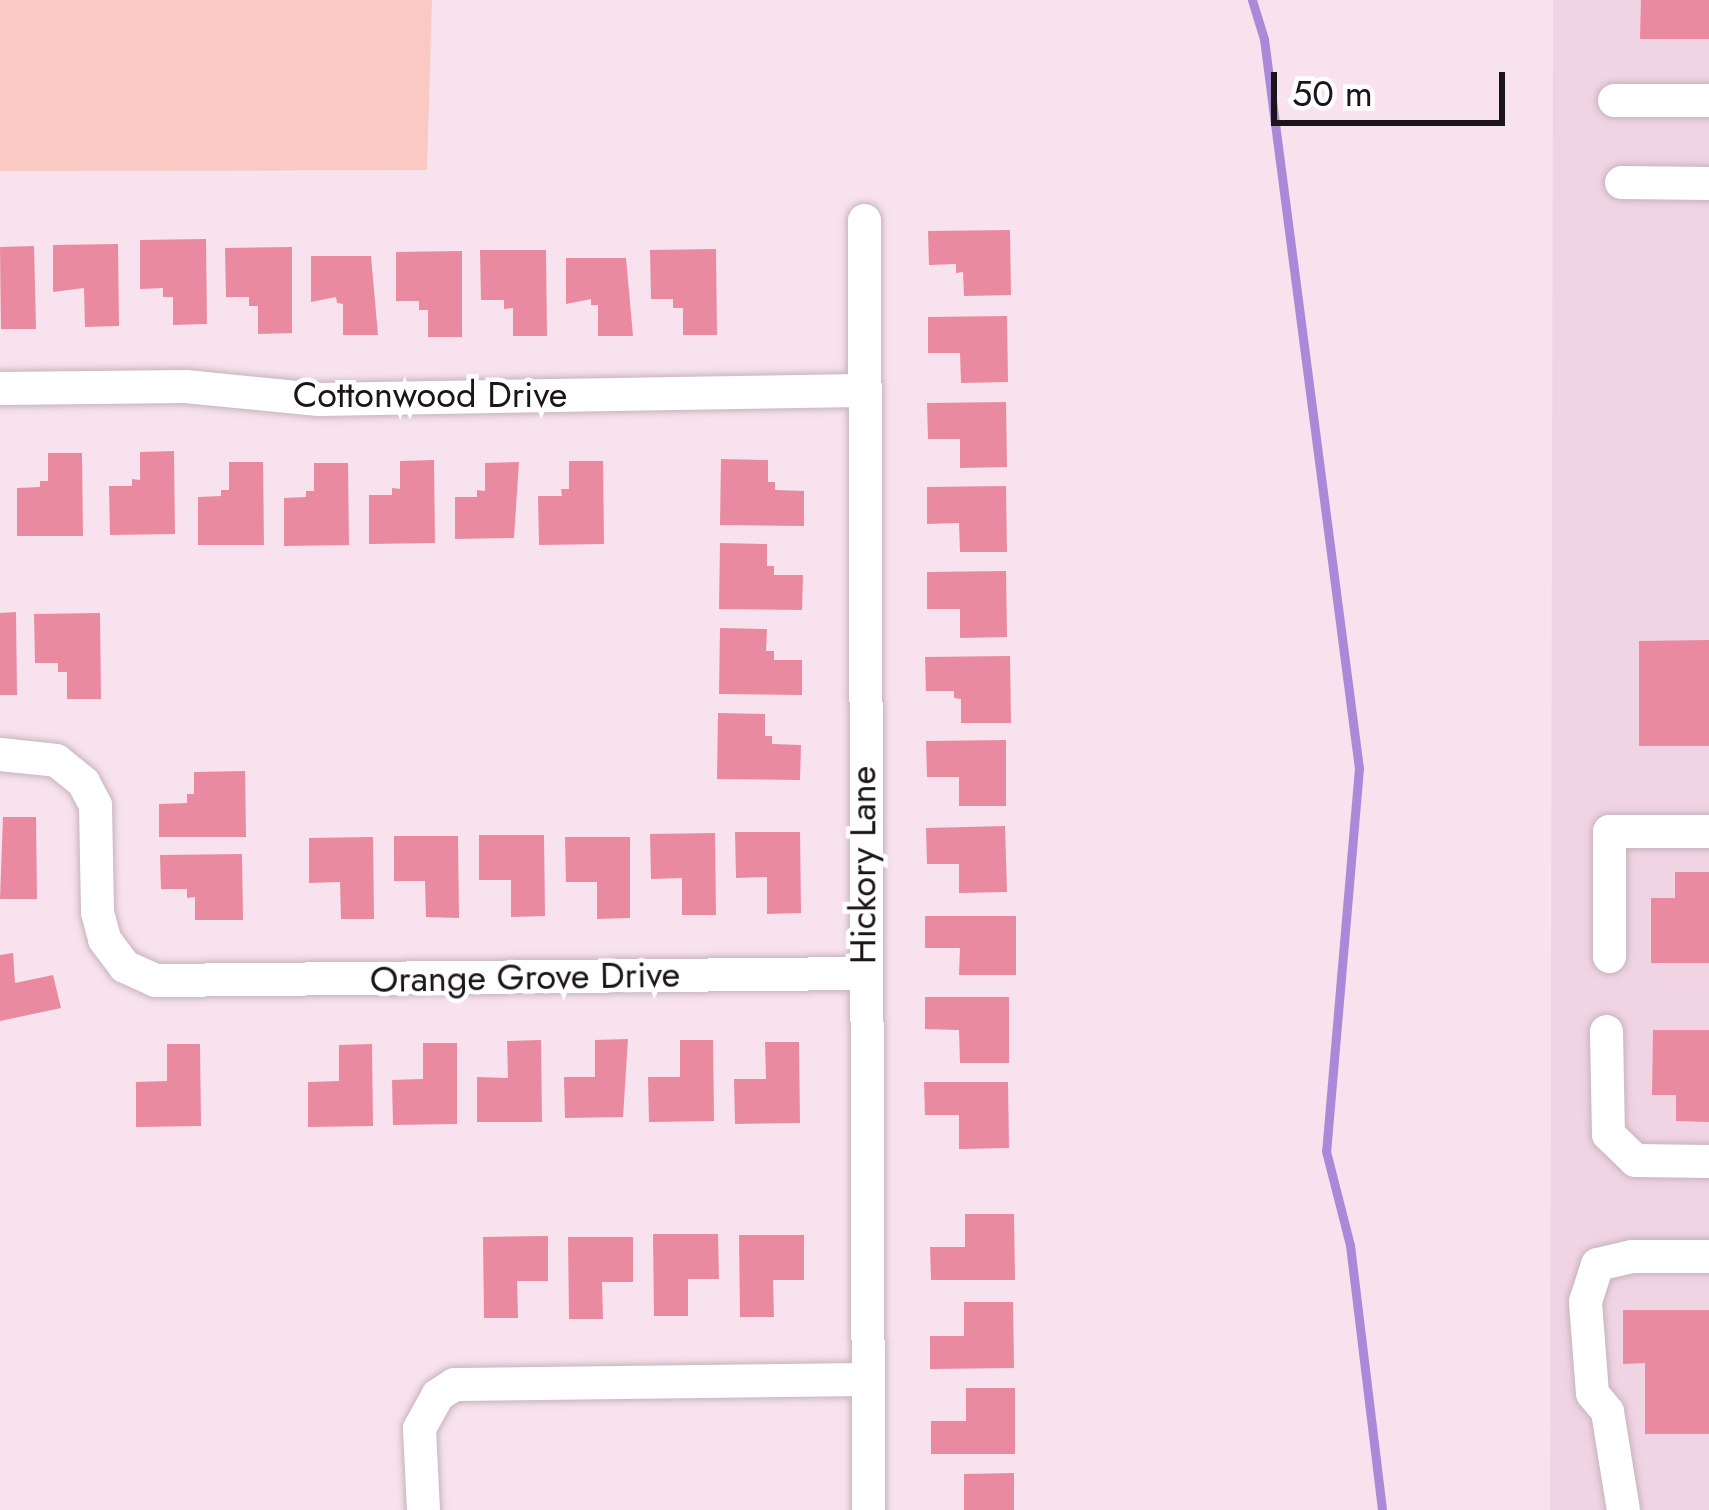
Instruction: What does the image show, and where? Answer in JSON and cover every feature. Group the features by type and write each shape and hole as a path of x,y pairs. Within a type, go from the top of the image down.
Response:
{"street":[{"path":"1614,100 1709,100"},
{"path":"1621,182 1709,183"},
{"name":"Hickory Lane","path":"864,220 860,390 868,1510"},
{"name":"Cottonwood Drive","path":"0,388 185,386 317,399 860,390"},
{"name":"Orange Grove Drive","path":"0,754 56,760 83,782 94,805 97,912 108,949 143,977 187,981 863,973"},
{"path":"1609,956 1609,831 1709,831"},
{"path":"1606,1030 1608,1134 1635,1160 1709,1161"},
{"path":"1623,1510 1607,1411 1592,1393 1585,1301 1597,1264 1632,1256 1709,1256"},
{"path":"423,1510 416,1454 422,1420 436,1395 469,1382 868,1379"}],"shaded area":[{"path":"0,0 432,0 427,170 0,171"},
{"path":"1553,0 1709,0 1709,1510 1550,1510"}],"building":[{"path":"1641,0 1709,0 1709,39 1640,39"},
{"path":"1010,230 1011,295 964,296 963,272 956,273 956,264 929,265 928,231"},
{"path":"206,239 207,324 173,325 173,297 163,297 163,288 140,289 140,240"},
{"path":"118,244 119,326 85,327 84,288 53,292 53,245"},
{"path":"34,246 36,329 1,329 0,247"},
{"path":"292,247 292,333 258,334 258,306 249,306 249,297 226,297 225,248"},
{"path":"716,249 717,335 683,335 683,308 673,308 673,299 651,299 650,250"},
{"path":"480,250 546,250 547,336 513,336 513,308 504,309 504,300 481,300"},
{"path":"462,251 462,337 428,337 428,310 419,310 419,301 396,301 396,252"},
{"path":"311,256 371,256 378,335 343,335 343,304 336,297 311,302"},
{"path":"566,258 626,258 633,336 598,336 598,305 591,305 591,299 566,304"},
{"path":"1007,316 1008,382 961,383 960,353 928,353 928,317"},
{"path":"1006,402 1007,467 960,468 960,439 928,439 927,403"},
{"path":"174,451 175,534 110,535 109,486 132,486 132,479 140,480 140,452"},
{"path":"48,453 82,453 83,536 17,536 17,488 40,487 40,481 48,481"},
{"path":"721,459 768,460 768,482 775,482 775,490 804,491 804,526 720,525"},
{"path":"434,460 435,543 369,544 369,495 392,495 392,488 400,489 400,461"},
{"path":"569,461 603,461 604,544 539,545 538,496 562,496 561,489 569,489"},
{"path":"229,462 263,462 264,545 198,545 198,497 221,496 221,490 229,490"},
{"path":"519,462 514,538 455,539 455,497 477,497 477,490 485,491 485,463"},
{"path":"314,463 348,463 349,545 284,546 284,498 306,497 306,491 314,491"},
{"path":"1006,486 1007,552 960,552 959,523 927,524 927,487"},
{"path":"720,543 767,544 767,566 774,566 774,575 803,575 802,610 719,609"},
{"path":"1006,571 1007,637 960,638 960,609 927,609 927,572"},
{"path":"16,612 17,695 0,695 0,613"},
{"path":"100,613 101,699 67,699 67,672 58,672 58,663 35,663 34,614"},
{"path":"720,628 767,629 766,651 774,651 774,660 802,660 802,695 719,694"},
{"path":"1709,640 1709,746 1639,746 1639,641"},
{"path":"1010,656 1011,723 961,723 961,699 954,698 954,691 926,691 925,657"},
{"path":"718,713 765,714 765,736 772,736 772,744 801,745 800,780 717,779"},
{"path":"1006,740 1006,806 959,806 959,777 927,777 926,741"},
{"path":"245,771 246,837 159,837 159,804 187,803 187,794 194,794 194,772"},
{"path":"3,817 36,817 37,899 0,899"},
{"path":"1005,826 1007,892 959,893 959,864 927,864 926,828"},
{"path":"735,832 800,832 801,913 767,914 767,877 736,878"},
{"path":"715,833 716,915 682,915 682,878 651,879 650,834"},
{"path":"479,835 544,835 545,916 511,917 511,880 479,880"},
{"path":"394,836 458,836 459,918 426,917 425,881 394,881"},
{"path":"373,837 374,919 341,919 340,882 309,883 309,838"},
{"path":"565,837 630,837 630,918 597,919 597,882 566,882"},
{"path":"242,854 243,920 195,920 195,897 187,898 187,889 161,889 160,855"},
{"path":"1675,872 1709,872 1709,963 1651,963 1651,898 1675,898"},
{"path":"925,916 1016,916 1016,975 959,975 960,948 925,948"},
{"path":"13,953 15,983 53,975 61,1008 0,1021 0,955"},
{"path":"925,997 1009,997 1009,1063 960,1063 959,1030 925,1029"},
{"path":"1653,1030 1709,1030 1709,1122 1676,1121 1676,1095 1652,1095"},
{"path":"628,1039 623,1117 565,1118 564,1077 595,1077 595,1040"},
{"path":"541,1040 542,1122 477,1122 477,1077 508,1078 507,1041"},
{"path":"680,1040 713,1040 714,1121 649,1122 648,1077 680,1077"},
{"path":"765,1042 799,1042 800,1123 735,1124 734,1079 766,1079"},
{"path":"423,1043 457,1043 457,1124 393,1125 392,1080 423,1079"},
{"path":"167,1044 200,1044 201,1126 136,1127 136,1082 167,1081"},
{"path":"372,1044 373,1126 308,1127 308,1082 339,1081 339,1045"},
{"path":"924,1082 1008,1082 1009,1148 959,1149 959,1115 925,1115"},
{"path":"965,1214 1014,1214 1015,1280 931,1280 930,1247 965,1247"},
{"path":"653,1234 718,1234 719,1279 688,1279 688,1316 654,1316"},
{"path":"739,1235 804,1235 804,1280 773,1280 774,1317 740,1317"},
{"path":"548,1236 548,1281 517,1281 518,1318 484,1318 483,1237"},
{"path":"568,1237 633,1237 633,1282 602,1282 603,1319 569,1319"},
{"path":"964,1302 1013,1302 1014,1368 930,1369 930,1336 964,1336"},
{"path":"1623,1310 1709,1310 1709,1434 1645,1434 1645,1363 1623,1364"},
{"path":"966,1388 1015,1388 1015,1454 931,1454 931,1421 966,1421"},
{"path":"1014,1473 1014,1510 964,1510 964,1474"}],"waterway":[{"path":"1252,0 1264,39 1359,768 1326,1151 1350,1245 1382,1510"}]}
